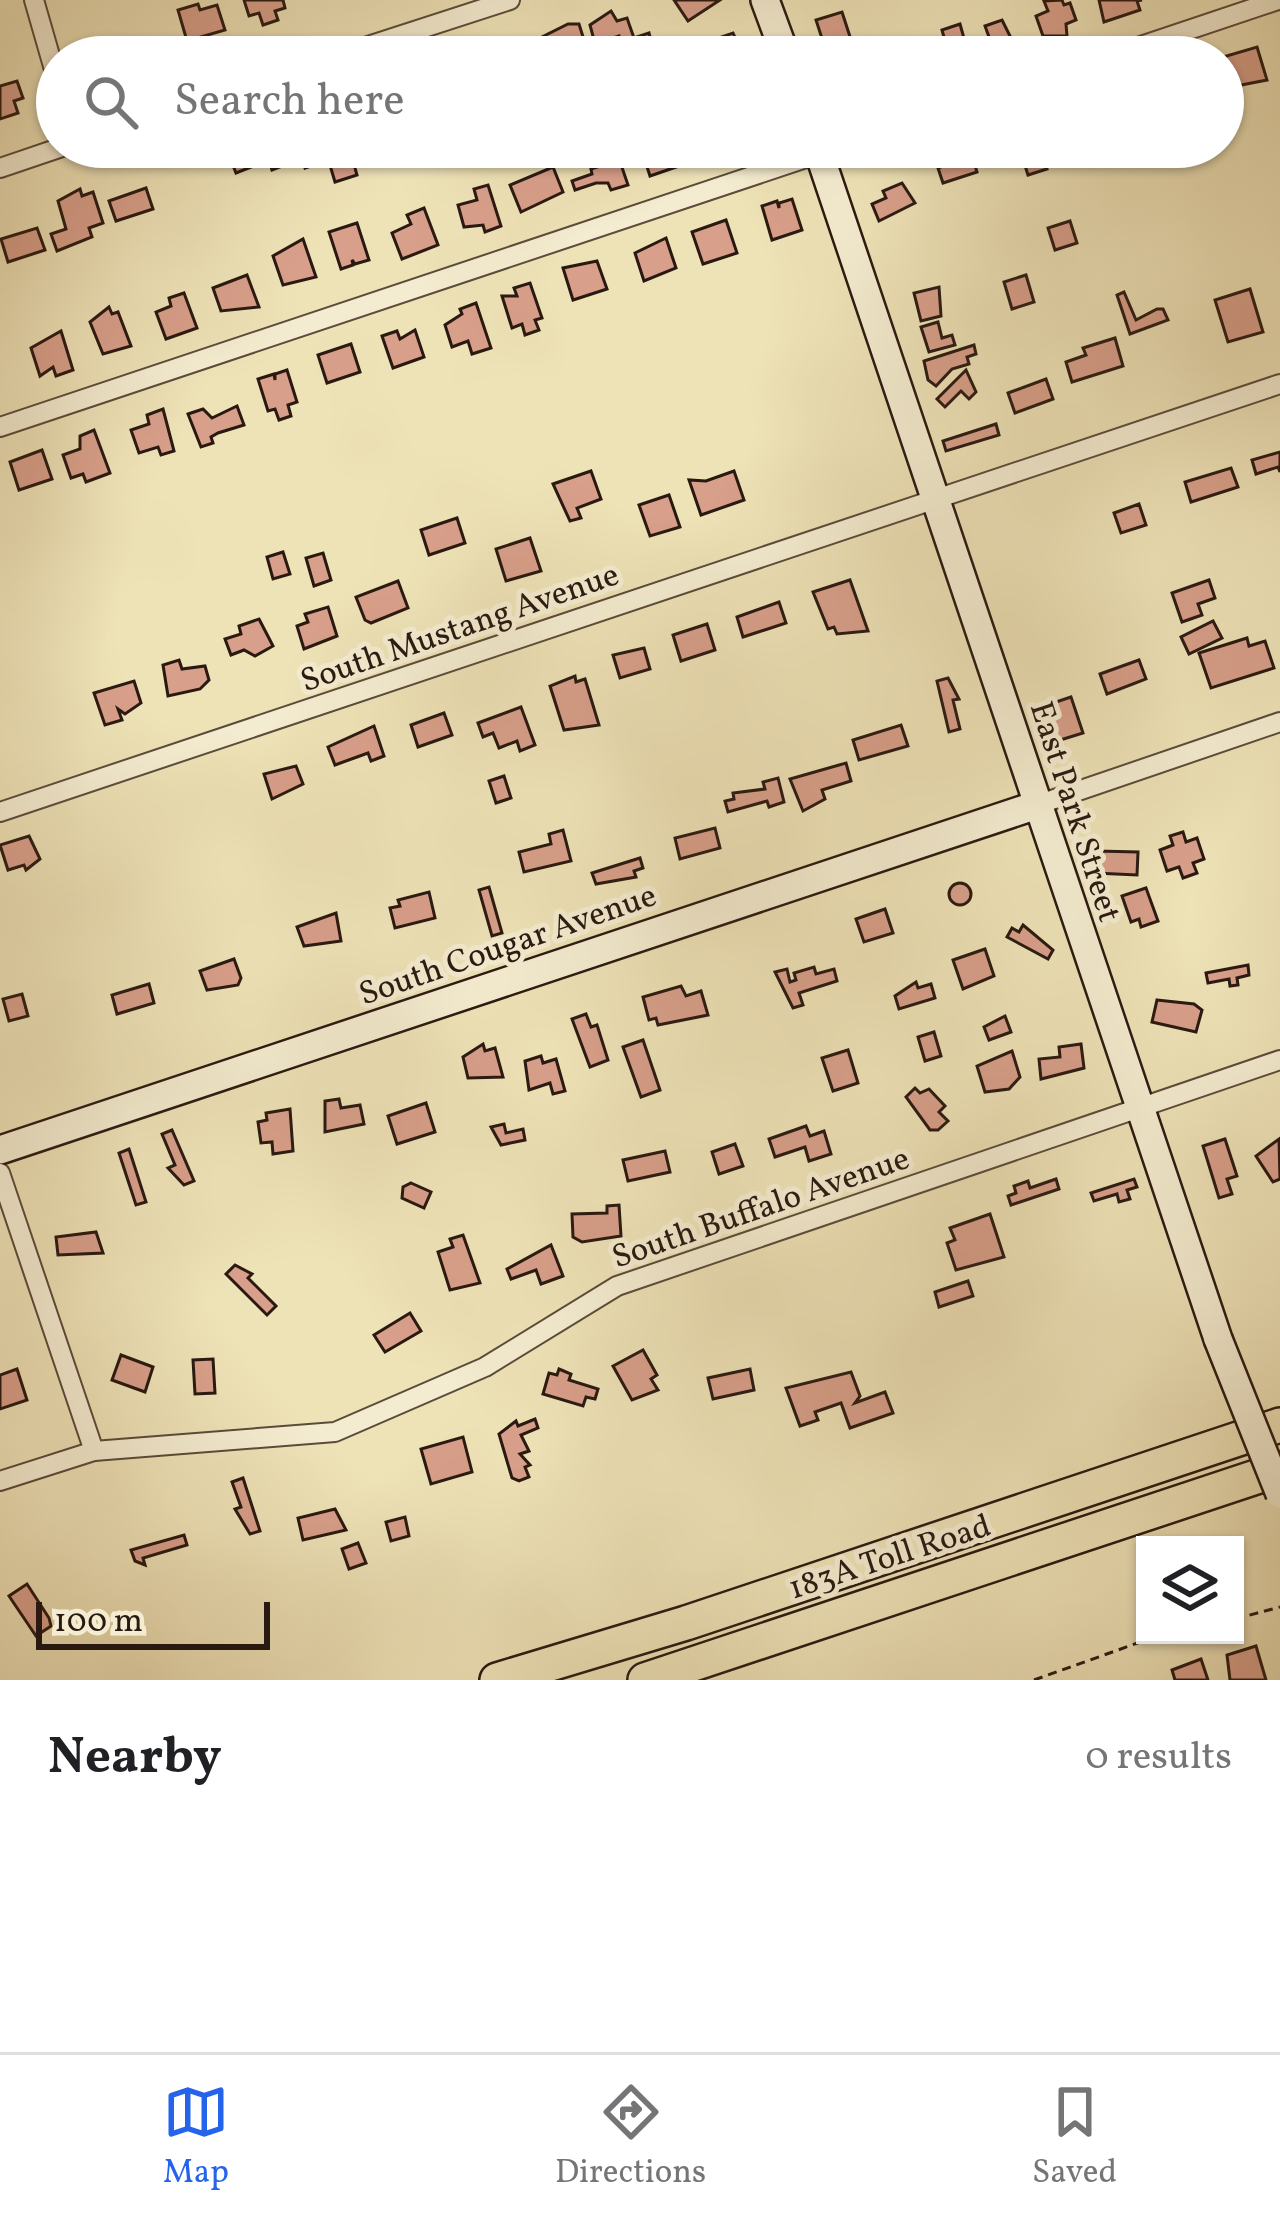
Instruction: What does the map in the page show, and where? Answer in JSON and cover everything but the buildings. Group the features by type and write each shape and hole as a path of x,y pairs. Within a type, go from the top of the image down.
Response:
{"highway":[{"name":"183A Toll Road","path":"497,1680 686,1623 1280,1425"},
{"name":"183A Toll Road","path":"645,1680 1280,1469"}],"street":[{"path":"34,0 44,36"},
{"path":"399,36 510,0"},
{"path":"766,0 779,36"},
{"path":"1171,36 1278,0"},
{"path":"0,168 36,156"},
{"path":"0,427 769,168"},
{"name":"East Park Street","path":"831,168 1136,1105 1217,1339 1280,1495"},
{"name":"South Mustang Avenue","path":"0,812 1280,384"},
{"path":"1036,805 1280,722"},
{"name":"South Cougar Avenue","path":"0,1150 1036,805"},
{"name":"South Buffalo Avenue","path":"0,1481 94,1451 335,1432 485,1367 617,1286 1136,1105 1280,1060"},
{"path":"0,1173 94,1451"}],"path":[{"path":"1244,1617 1280,1607"},
{"path":"1034,1680 1136,1644"}]}
